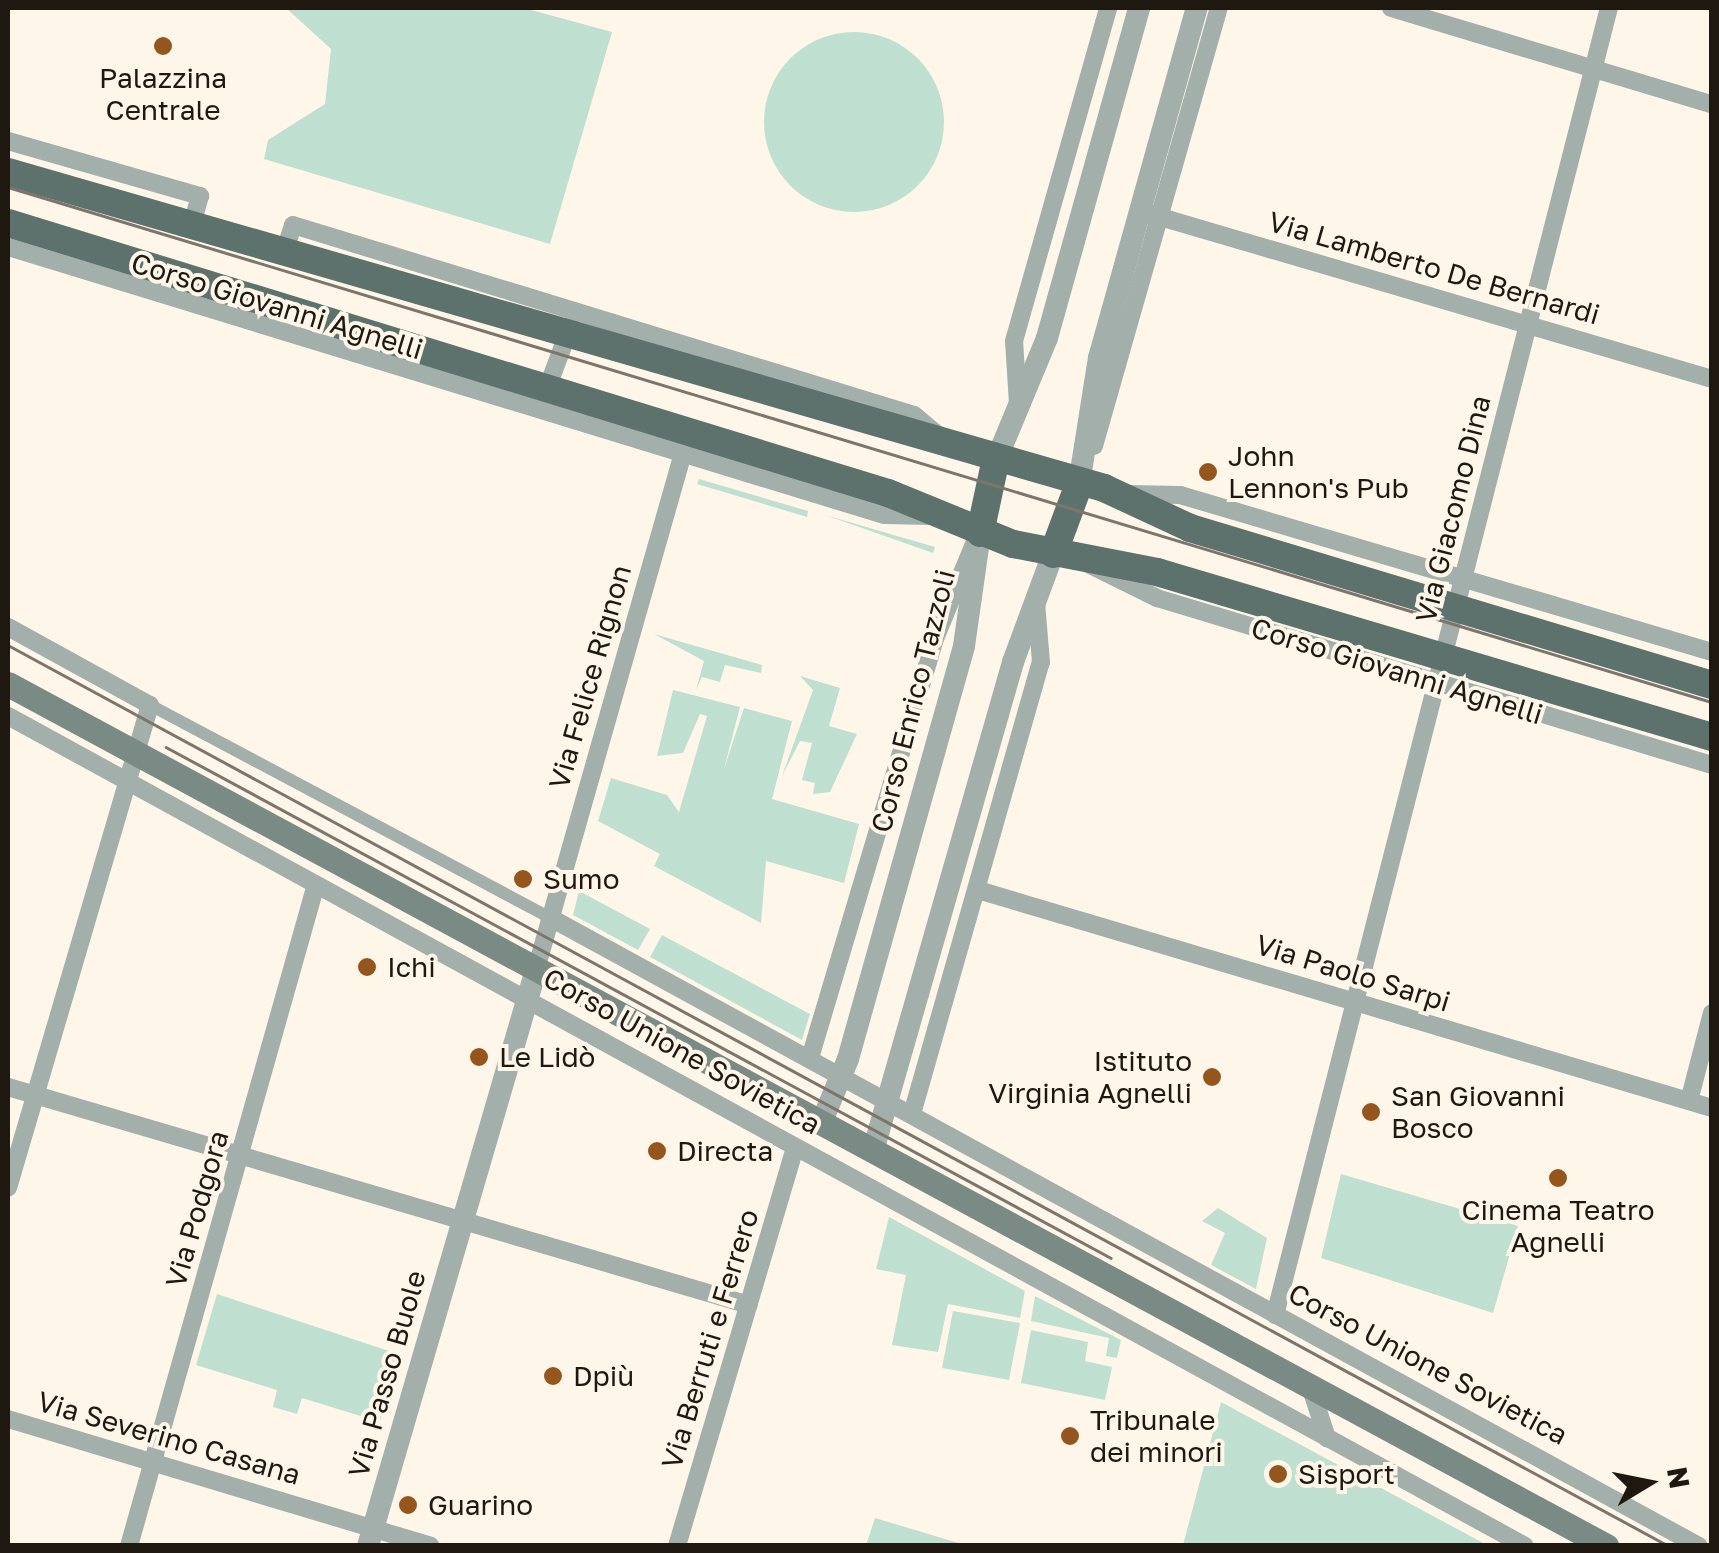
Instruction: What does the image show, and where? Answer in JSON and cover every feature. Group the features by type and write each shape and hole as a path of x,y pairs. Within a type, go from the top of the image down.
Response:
{"main road":[{"name":"Corso Giovanni Agnelli","path":"8,172 566,339 962,454 1115,494 1190,528 1712,684"},
{"name":"Corso Giovanni Agnelli","path":"8,222 543,399 888,493 980,534 1087,564 1157,572 1444,654 1712,737"},
{"path":"980,534 994,462"},
{"path":"1053,554 1080,484"},
{"name":"Corso Unione Sovietica","path":"8,684 1606,1546"}],"street":[{"path":"1018,405 1014,341 1108,8"},
{"path":"994,462 1047,338 1138,8"},
{"path":"1152,214 1197,8"},
{"path":"1080,484 1080,440 1219,8"},
{"path":"1392,8 1712,104"},
{"name":"Via Giacomo Dina","path":"1275,1315 1609,8"},
{"name":"Corso Giovanni Agnelli","path":"8,141 200,196 192,224"},
{"name":"Via Lamberto De Bernardi","path":"1152,214 1712,379"},
{"name":"Corso Giovanni Agnelli","path":"284,253 293,226 914,415 962,454"},
{"name":"Corso Giovanni Agnelli","path":"8,247 543,399 683,454 884,515 934,516"},
{"path":"543,399 576,310"},
{"name":"Via Felice Rignon","path":"549,916 683,454"},
{"name":"Corso Giovanni Agnelli","path":"1115,494 1180,495 1712,652"},
{"name":"Corso Enrico Tazzoli","path":"810,1058 934,640 980,534"},
{"name":"Corso Enrico Tazzoli","path":"822,1121 842,1075 964,646 980,534"},
{"path":"856,1182 873,1151 884,1099 1053,554"},
{"name":"Corso Giovanni Agnelli","path":"1087,564 1157,598 1712,765"},
{"path":"912,1114 1041,662 1036,600"},
{"name":"Corso Unione Sovietica","path":"8,628 842,1075 1699,1546"},
{"path":"8,1188 150,705"},
{"name":"Corso Unione Sovietica","path":"8,716 315,888 1524,1546"},
{"name":"Via Podgora","path":"130,1546 315,888"},
{"name":"Via Paolo Sarpi","path":"978,890 1712,1108"},
{"name":"Corso Unione Sovietica","path":"537,966 549,916"},
{"name":"Via Passo Buole","path":"371,1537 537,966"},
{"path":"1689,1101 1712,1012"},
{"path":"8,1087 749,1305"},
{"name":"Via Berruti e Ferrero","path":"677,1546 795,1148"},
{"path":"1310,1389 1327,1438"},
{"name":"Via Severino Casana","path":"8,1420 153,1462 371,1537 430,1546"}],"green space":[{"path":"286,8 524,8 612,32 550,244 264,159 268,140 325,104 331,49"},
{"path":"854,32 888,39 917,59 937,88 944,122 937,156 917,185 888,205 854,212 820,205 791,185 771,156 764,122 771,88 791,59 820,39"},
{"path":"699,479 808,511 807,517 697,484"},
{"path":"825,515 935,547 933,553"},
{"path":"654,634 762,665 761,673 725,665 720,682 702,677 696,690 704,661"},
{"path":"800,676 840,688 829,726 857,734 830,792 813,794 815,783 802,780 812,743 800,741 782,776 813,690"},
{"path":"673,690 740,707 724,769 744,708 792,721 772,799 859,824 844,883 766,861 761,923 654,866 660,854 598,821 611,778 667,795 679,812 707,716 700,714 683,753 657,756"},
{"path":"579,891 650,929 638,950 573,915"},
{"path":"662,935 810,1014 802,1040 650,957"},
{"path":"1341,1174 1518,1226 1493,1313 1321,1258"},
{"path":"1218,1208 1267,1238 1256,1289 1211,1265 1225,1233 1202,1221"},
{"path":"889,1217 1025,1291 1020,1318 948,1304 938,1352 892,1345 906,1275 876,1269"},
{"path":"217,1294 401,1355 380,1422 302,1398 297,1414 273,1407 277,1390 196,1365"},
{"path":"1035,1296 1121,1340 1117,1358 1106,1356 1109,1338 1031,1321"},
{"path":"953,1311 1020,1323 1009,1380 942,1368"},
{"path":"1031,1330 1088,1342 1085,1361 1112,1367 1105,1400 1021,1383"},
{"name":"Sisport","path":"1221,1402 1487,1545 1183,1545"},
{"path":"875,1518 962,1544 866,1545"}],"tram line":[{"path":"8,187 1712,702"},
{"path":"8,645 1669,1546"},
{"path":"166,747 1111,1258"}],"place":[{"name":"Palazzina Centrale","path":"163,46"},
{"name":"John Lennon's Pub","path":"1208,472"},
{"name":"Sumo","path":"523,879"},
{"name":"Ichi","path":"367,967"},
{"name":"Le Lidò","path":"479,1057"},
{"name":"Istituto Virginia Agnelli","path":"1212,1077"},
{"name":"San Giovanni Bosco","path":"1371,1112"},
{"name":"Directa","path":"657,1151"},
{"name":"Cinema Teatro Agnelli","path":"1558,1178"},
{"name":"Dpiù","path":"553,1376"},
{"name":"Tribunale dei minori","path":"1070,1436"},
{"name":"Sisport","path":"1278,1474"},
{"name":"Guarino","path":"408,1505"}]}
